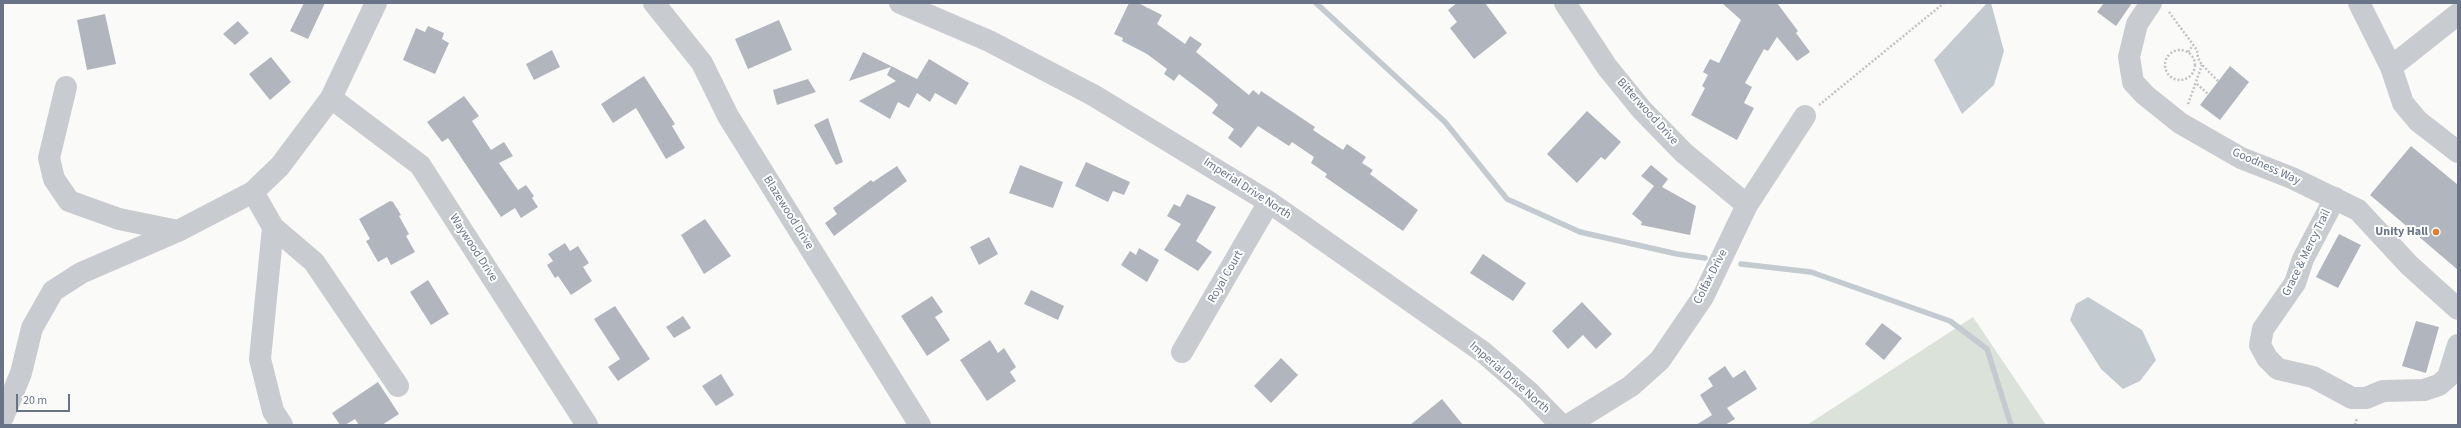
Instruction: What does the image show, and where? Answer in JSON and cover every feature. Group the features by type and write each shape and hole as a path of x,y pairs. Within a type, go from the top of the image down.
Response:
{"street":[{"path":"3,417 21,373 32,328 53,291 81,273 178,231 253,192 280,166 331,98 376,3"},
{"name":"Blazewood Drive","path":"654,3 702,63 728,116 920,425"},
{"name":"Imperial Drive North","path":"900,3 989,41 1093,96 1269,202 1483,352 1529,392 1561,425"},
{"name":"Bitterwood Drive","path":"1565,3 1607,67 1642,110 1684,153 1746,205"},
{"path":"2358,3 2391,68 2403,103 2418,121 2458,152"},
{"name":"Goodness Way","path":"2158,5 2137,24 2129,57 2133,82 2145,95 2180,123 2241,158 2335,198 2358,210 2409,265 2458,309"},
{"path":"2391,68 2458,14"},
{"path":"66,87 49,158 54,179 70,200 119,219 178,231"},
{"name":"Waywood Drive","path":"331,98 420,164 587,425"},
{"name":"Colfax Drive","path":"1568,425 1631,386 1660,360 1703,297 1746,205 1805,116"},
{"path":"253,192 272,227 314,262 398,386"},
{"name":"Grace & Mercy Trail","path":"2335,198 2303,259 2295,283 2263,329 2260,345 2267,358 2278,369 2313,377 2352,398 2366,398 2383,391 2424,390 2439,385 2448,377 2458,345"},
{"name":"Royal Court","path":"1182,352 1269,202"},
{"path":"272,227 260,358 273,411 282,425"}],"path":[{"path":"1805,116 1944,3"},
{"path":"2158,5 2193,45 2202,66 2218,81"},
{"path":"2187,52 2193,45"},
{"path":"2178,51 2187,52 2194,60 2192,74 2188,78 2179,80 2170,77 2164,64 2169,55 2178,51"},
{"path":"2186,107 2197,84 2202,66"},
{"path":"2197,84 2208,94"}],"shaded area":[{"path":"1987,3 1991,3 2004,51 1994,85 1962,114 1934,60"},
{"path":"2088,297 2142,330 2156,360 2140,381 2123,389 2101,369 2070,320 2076,304"},
{"path":"1973,317 2046,425 1807,425"}],"building":[{"path":"304,3 325,3 308,39 290,31"},
{"path":"1129,3 1138,3 1162,15 1157,24 1185,44 1190,36 1202,44 1196,52 1249,95 1253,90 1259,95 1261,91 1315,127 1313,130 1343,150 1347,144 1366,157 1362,163 1373,170 1370,174 1418,210 1403,231 1325,177 1327,174 1311,163 1314,157 1292,142 1289,146 1258,126 1241,148 1228,138 1234,129 1212,113 1218,105 1212,99 1179,74 1174,81 1164,74 1167,69 1147,54 1122,41 1123,38 1114,34"},
{"path":"1457,3 1485,3 1507,33 1474,59 1450,28 1457,22 1448,10"},
{"path":"1722,3 1777,3 1798,31 1796,33 1810,52 1797,61 1777,37 1768,51 1764,49 1745,83 1752,87 1744,103 1754,108 1737,140 1691,115 1705,88 1702,86 1708,75 1703,72 1710,59 1719,63 1741,20"},
{"path":"2104,3 2132,3 2116,26 2097,12"},
{"path":"105,14 116,64 87,70 77,20"},
{"path":"779,20 792,50 748,69 735,39"},
{"path":"238,21 249,33 235,45 223,34"},
{"path":"428,26 444,33 442,39 449,43 435,74 403,60 416,28 425,32"},
{"path":"552,50 560,67 534,80 526,64"},
{"path":"863,52 917,79 929,59 969,83 956,105 935,93 930,102 917,93 909,108 898,102 890,119 859,101 896,81 887,75 891,67 849,81"},
{"path":"271,57 291,82 270,100 249,74"},
{"path":"2230,66 2249,82 2220,120 2200,105"},
{"path":"644,76 675,124 672,126 685,148 666,159 636,108 613,123 601,104"},
{"path":"808,79 816,92 777,105 773,90"},
{"path":"464,96 479,116 472,121 491,150 504,142 513,156 499,163 518,190 526,185 534,196 532,198 538,207 521,218 515,208 501,217 448,138 442,142 427,122"},
{"path":"1587,111 1621,142 1605,160 1601,157 1577,183 1547,154"},
{"path":"828,118 843,162 836,165 814,125"},
{"name":"Unity Hall","path":"2411,146 2458,185 2458,270 2370,195"},
{"path":"1086,162 1130,182 1124,195 1113,191 1108,202 1075,186"},
{"path":"1020,165 1063,182 1053,208 1009,193"},
{"path":"1651,165 1668,179 1662,187 1696,206 1690,235 1641,225 1642,222 1632,214 1654,186 1641,176"},
{"path":"897,166 907,181 834,236 825,223 837,214 833,208 871,180 873,182"},
{"path":"1187,194 1216,207 1196,241 1212,252 1198,271 1164,250 1181,224 1167,216 1174,204 1180,207"},
{"path":"390,201 393,202 401,215 399,216 409,234 406,236 415,252 391,265 387,257 378,262 366,241 370,239 359,219"},
{"path":"705,219 731,256 704,274 681,235"},
{"path":"2339,234 2361,245 2338,288 2316,277"},
{"path":"989,237 998,254 979,265 970,247"},
{"path":"565,243 570,251 578,246 589,263 583,267 592,281 571,295 558,276 555,278 547,265 553,261 548,254"},
{"path":"1139,248 1159,260 1147,282 1121,265 1130,251 1136,255"},
{"path":"1483,254 1526,283 1513,301 1470,273"},
{"path":"428,280 449,314 431,325 410,292"},
{"path":"1031,290 1064,306 1058,320 1024,304"},
{"path":"932,296 943,312 935,317 950,340 927,356 901,316"},
{"path":"1582,302 1612,334 1596,349 1583,335 1568,349 1552,331"},
{"path":"615,306 650,359 618,381 608,367 620,359 594,319"},
{"path":"683,316 691,328 674,338 666,327"},
{"path":"2416,321 2439,327 2426,373 2402,366"},
{"path":"1882,323 1902,338 1884,360 1865,344"},
{"path":"990,340 998,353 1004,348 1016,367 1010,372 1016,381 987,401 960,360"},
{"path":"1281,358 1298,375 1271,403 1254,386"},
{"path":"1725,366 1733,378 1745,370 1757,389 1727,408 1735,419 1725,425 1696,425 1712,415 1700,395 1713,386 1708,378"},
{"path":"721,374 734,395 716,406 702,386"},
{"path":"378,382 399,414 382,425 359,425 355,419 345,425 340,425 332,413"},
{"path":"1442,399 1463,425 1410,425"}],"waterway":[{"path":"1316,3 1445,122 1507,199 1580,232 1677,254 1705,258"},
{"path":"1741,264 1811,272 1950,321 1987,349 2011,425"}],"place":[{"name":"Unity Hall","path":"2436,232"}]}
